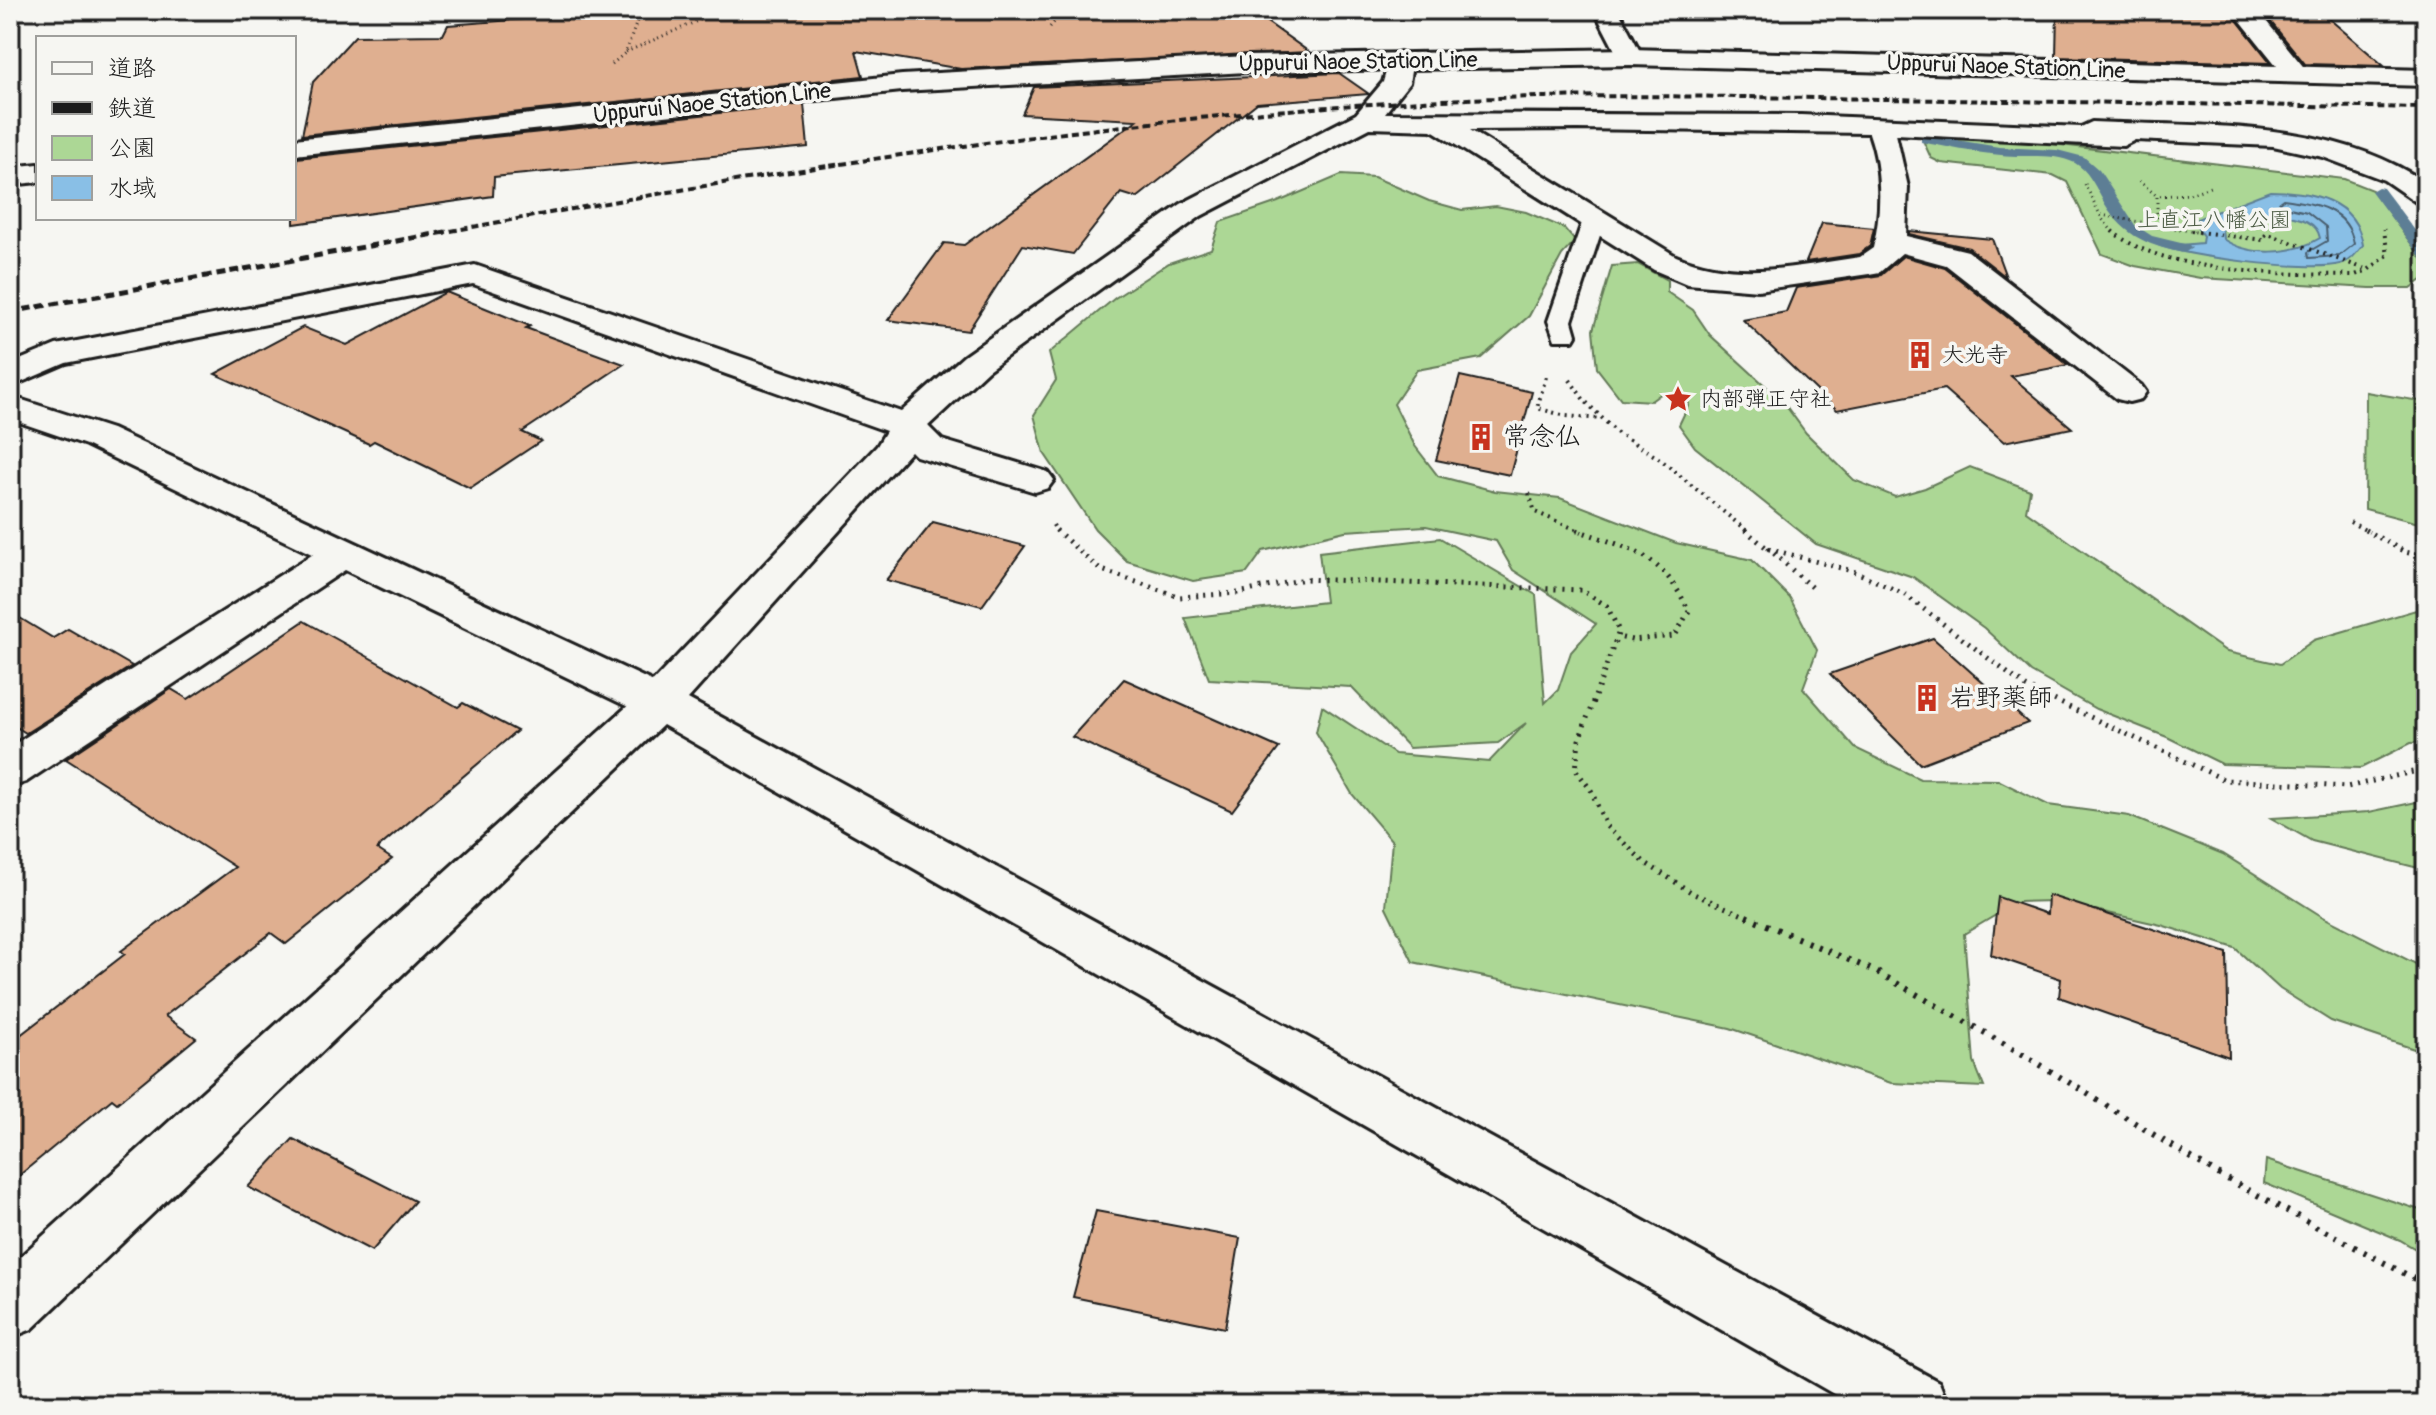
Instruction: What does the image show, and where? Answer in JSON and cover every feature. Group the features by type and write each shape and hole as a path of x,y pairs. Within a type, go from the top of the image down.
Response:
{"street":[{"path":"1606,10 1630,57"},
{"path":"2244,10 2298,76"},
{"name":"Uppurui Naoe Station Line","path":"296,147 902,83 1247,64 1630,57 2426,78"},
{"path":"10,1307 659,703 892,452 907,426 976,363 1191,210 1365,120 1396,83 1400,60"},
{"path":"1365,120 1441,124 1605,121 1879,125 2169,131 2273,138 2331,151 2394,174 2426,196"},
{"path":"1441,124 1665,263 1698,277 1758,281 1869,265 1887,252 1896,212 1887,142 1879,125"},
{"path":"1989,128 2123,138"},
{"path":"10,176 36,173"},
{"path":"1890,241 1957,258 2129,392"},
{"path":"10,377 56,355 475,274 907,426 929,448 1035,480"},
{"path":"10,407 99,437 340,555 659,703 1916,1405"},
{"path":"10,770 340,555"}],"lane":[{"path":"1563,340 1560,321 1594,220"}],"path":[{"path":"626,52 723,10"},
{"path":"2081,177 2100,215 2119,237 2154,252 2208,265 2355,275 2368,270 2388,255 2384,229"},
{"path":"2157,223 2157,196 2189,194 2217,185"},
{"path":"2100,215 2133,218 2238,240 2263,240 2266,234 2271,235 2368,270"},
{"path":"1563,340 1558,354 1569,379 1602,419 1625,438 1660,459 1811,587"},
{"path":"1563,340 1549,359 1537,408 1566,416 1602,419"},
{"path":"1035,480 1058,535 1099,569 1180,597 1238,593 1305,579 1581,590 1607,606 1619,631 1579,740 1576,770 1591,790 1606,826 1644,862 1694,894 1877,972 2026,1056 2216,1173 2426,1285"},
{"path":"1529,493 1535,512 1634,550 1659,563 1683,593 1689,611 1675,636 1632,640 1618,637"},
{"path":"2350,522 2405,552 2426,557"},
{"path":"1769,549 1856,572 1904,594 2026,687 2225,780 2347,787 2426,769"}],"green space":[{"name":"上直江八幡公園","path":"1920,134 1970,134 2344,179 2372,190 2426,264 2426,277 2411,288 2370,288 2200,278 2135,266 2102,254 2067,182 2053,175 1941,163 1931,158"},
{"path":"1341,175 1374,177 1429,201 1462,210 1496,206 1526,212 1564,228 1575,241 1562,255 1529,316 1481,358 1417,370 1394,404 1415,446 1438,476 1495,491 1560,498 1676,543 1752,560 1790,598 1817,650 1803,688 1855,748 1920,779 1998,780 2048,805 2129,816 2223,854 2323,917 2426,969 2426,1053 2331,1021 2280,989 2235,948 2161,925 2055,901 2018,902 1964,934 1974,1062 1984,1087 1891,1083 1730,1028 1413,962 1386,907 1392,841 1352,794 1316,732 1322,706 1395,754 1489,762 1526,723 1498,743 1409,748 1351,687 1209,679 1185,618 1325,602 1319,552 1440,538 1536,595 1545,703 1558,690 1571,652 1596,624 1513,570 1496,541 1426,526 1345,531 1263,551 1247,573 1193,581 1127,561 1095,529 1044,453 1034,415 1056,380 1049,353 1115,298 1169,263 1211,249 1220,222"},
{"path":"1638,264 1667,280 1667,292 1693,310 1710,335 1783,402 1806,433 1854,480 1895,497 1925,488 1970,467 2030,490 2026,511 2227,652 2280,664 2314,640 2426,607 2426,742 2411,743 2361,768 2222,764 2167,737 2096,709 2031,672 1984,628 1913,577 1816,544 1695,447 1679,425 1689,404 1681,394 1662,393 1651,401 1621,399 1597,368 1593,330 1612,266"},
{"path":"2366,392 2426,402 2426,525 2365,509"},
{"path":"2426,800 2426,870 2312,841 2271,818 2369,812"},
{"path":"2266,1160 2426,1212 2426,1255 2400,1240 2264,1183"}],"water":[{"path":"2270,191 2300,193 2329,201 2341,208 2359,229 2363,245 2344,263 2302,266 2218,258 2156,244 2154,239 2180,245 2202,243 2203,236 2195,224 2197,219","holes":["2275,213 2308,222 2318,231 2320,238 2297,248 2272,252 2246,249 2223,239 2222,227 2252,216"]}],"building":[{"path":"601,10 1250,10 1309,52 961,69 856,51 863,76 302,135 313,82 355,36 443,35 448,25 600,13"},
{"path":"2057,10 2229,10 2271,63 2056,57"},
{"path":"2261,10 2319,10 2384,66 2305,64"},
{"path":"1339,73 1369,94 1257,103 1137,198 1121,193 1073,254 1023,245 968,331 888,320 944,243 964,245 1137,120 1022,114 1034,87"},
{"path":"804,104 808,147 494,177 493,196 294,224 297,158"},
{"path":"1822,223 1874,228 1870,246 1859,254 1806,262"},
{"path":"1909,231 1992,239 2006,277 1969,248 1909,234"},
{"path":"1903,256 1945,268 2068,365 2011,376 2072,428 2004,442 1944,389 1837,410 1743,320 1786,312 1796,288 1881,275"},
{"path":"446,292 530,326 526,328 624,364 522,432 541,441 470,488 374,441 369,444 215,374 303,327 347,345"},
{"name":"常念仏","path":"1460,376 1532,392 1510,475 1436,460"},
{"path":"933,522 1025,546 982,606 886,580"},
{"path":"10,612 53,638 68,629 132,666 26,733 10,723"},
{"path":"304,621 458,707 463,703 517,731 377,849 392,859 286,944 271,933 165,1016 196,1038 117,1103 112,1099 10,1183 10,1043 125,954 121,951 235,867 66,759 171,689 188,699"},
{"name":"岩野薬師","path":"1933,638 2028,723 1920,764 1830,674"},
{"path":"1124,679 1279,748 1232,811 1072,737"},
{"path":"2048,895 2227,953 2229,1057 2059,997 2061,979 1991,955 1998,897 2047,914"},
{"path":"293,1139 415,1201 372,1251 248,1187"},
{"path":"1096,1211 1240,1238 1225,1328 1073,1297"}],"waterway":[{"path":"1926,139 1999,151 2045,152 2079,160 2094,173 2130,228 2147,239 2184,248"},
{"path":"2378,191 2426,255"}],"railway":[{"path":"446,232 807,169 1053,134 1299,109 1423,101 1538,97 1712,97 2426,108"},
{"path":"446,232 451,231"},
{"path":"10,312 446,232"},
{"path":"440,233 446,232"}],"place":[{"name":"大光寺","path":"1920,355"},
{"name":"内部弾正守社","path":"1678,399"},
{"name":"常念仏","path":"1481,437"},
{"name":"岩野薬師","path":"1927,698"}]}
